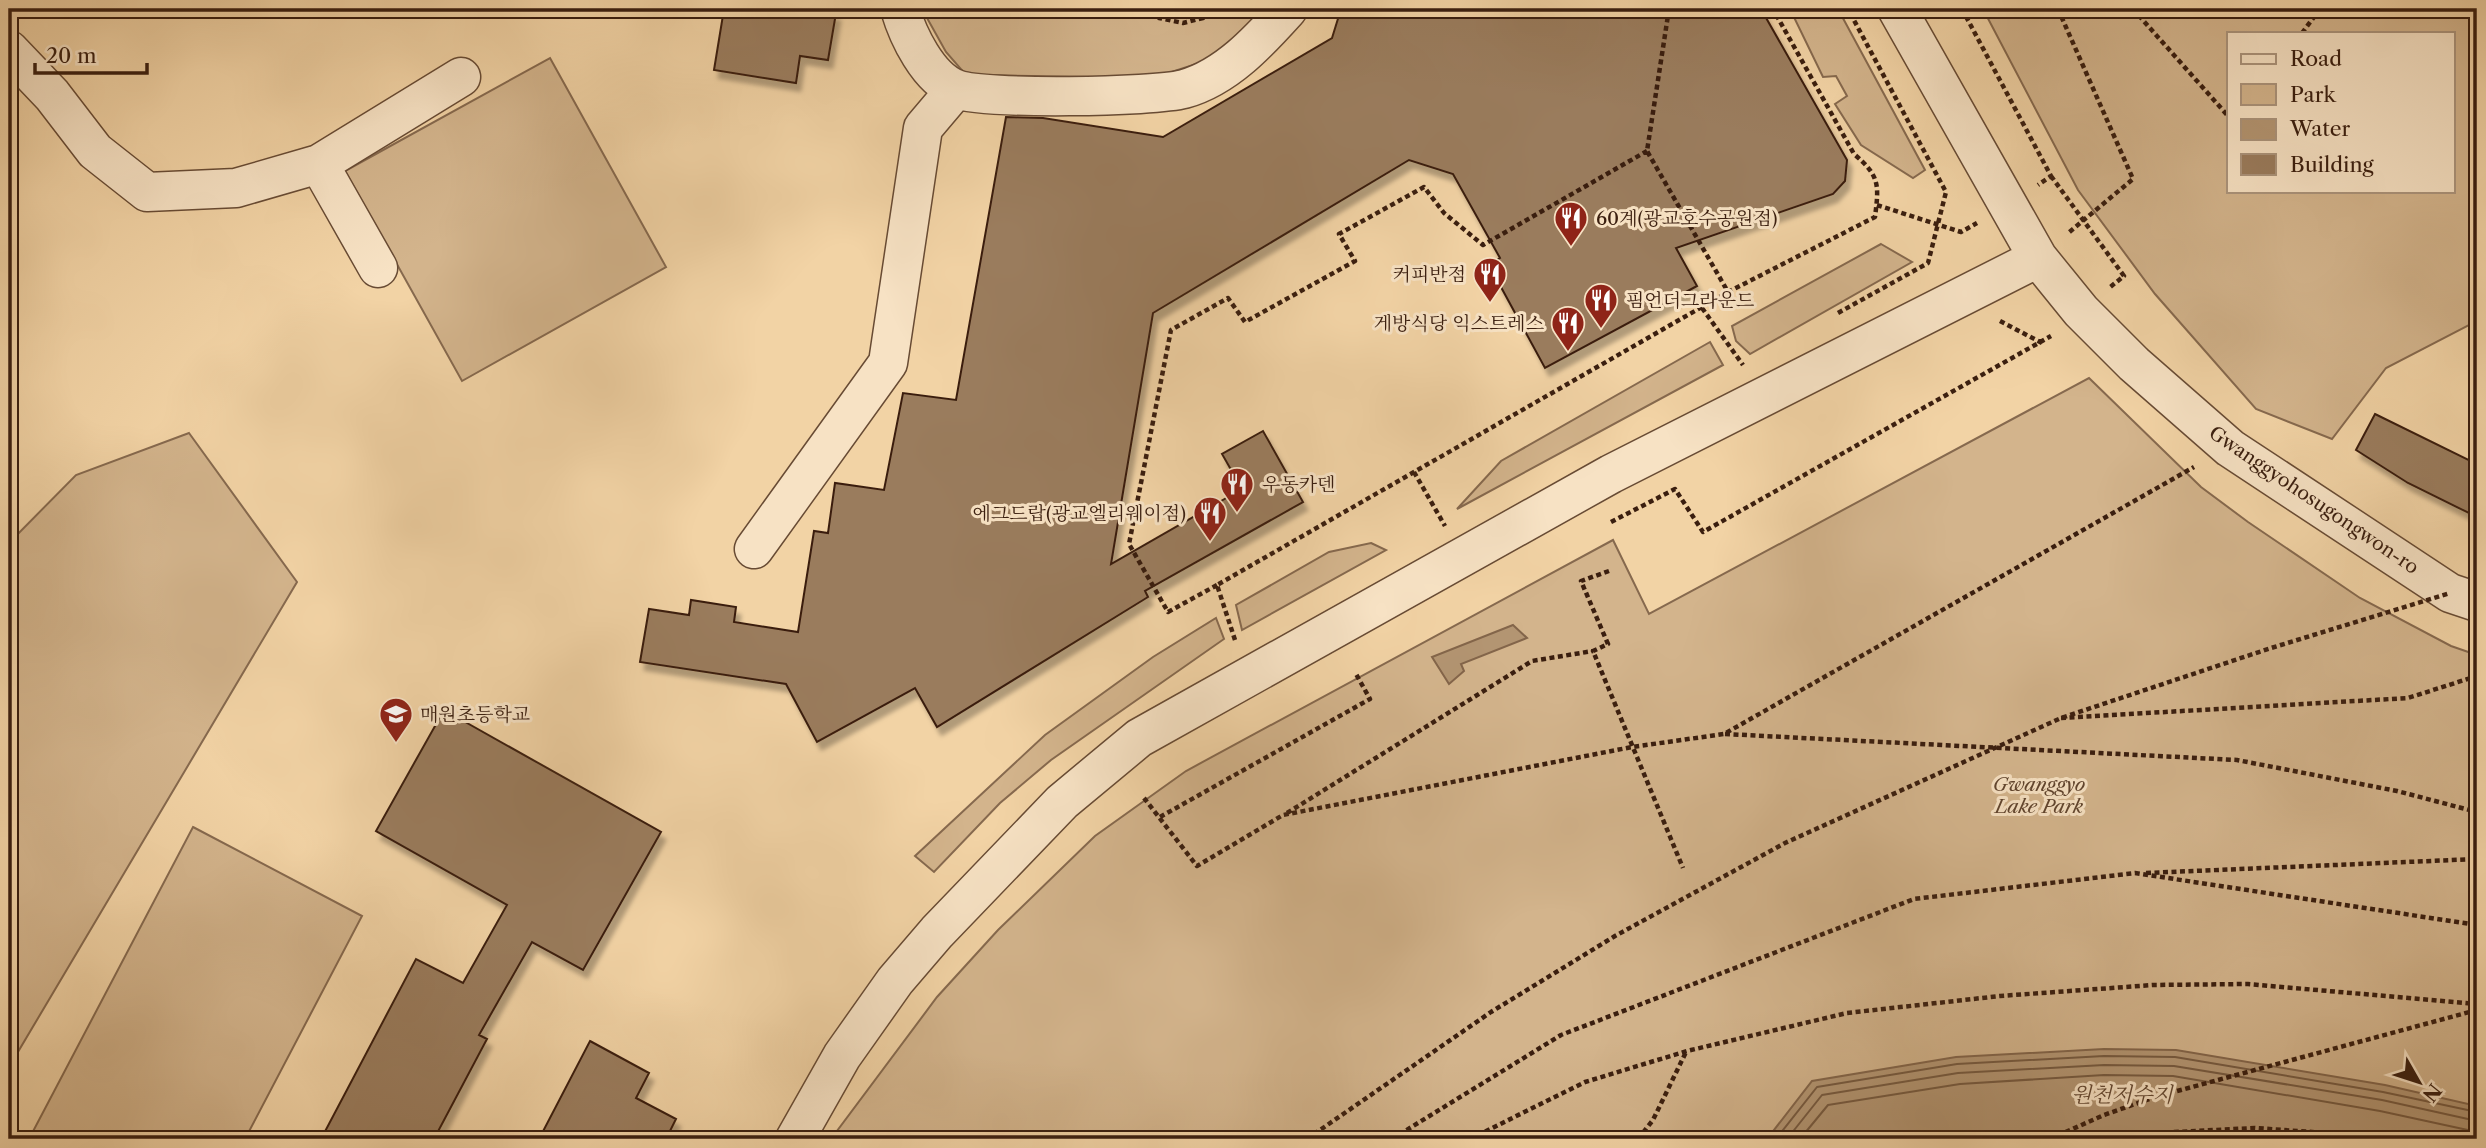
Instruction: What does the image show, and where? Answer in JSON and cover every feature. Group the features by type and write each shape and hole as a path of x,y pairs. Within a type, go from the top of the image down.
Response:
{"street":[{"path":"900,9 927,66 956,89 996,95 1152,94 1185,89 1231,66 1288,9"},
{"name":"Gwanggyohosugongwon-ro","path":"1897,9 2038,258 2081,311 2134,364 2230,448 2463,597"},
{"path":"9,50 52,95 95,151 147,192 236,188 319,164 461,77"},
{"path":"754,549 888,363 923,128 956,89"},
{"path":"319,164 378,268"},
{"path":"795,1139 842,1056 895,981 937,932 1062,802 1139,738 1611,474 2038,258"}],"path":[{"path":"1154,9 1158,19 1183,23 1203,18 1210,9"},
{"path":"1669,9 1647,151 1728,292"},
{"path":"1647,151 1483,245 1444,214 1424,187 1339,234 1355,261 1245,322 1228,298 1171,330 1129,544 1168,612 1728,292 1875,217 1879,185 1870,167 1854,155 1773,9"},
{"path":"1836,314 1928,263 1946,192 1848,9"},
{"path":"2038,258 2133,179 2058,9"},
{"path":"2133,9 2227,115"},
{"path":"2303,32 2320,9"},
{"path":"1610,522 1675,489 1703,532 2042,343 2124,276 2051,176"},
{"path":"1877,205 1937,227"},
{"path":"1702,308 1743,365"},
{"path":"1731,372 1755,359"},
{"path":"1724,734 2230,448"},
{"path":"1414,472 1462,557"},
{"path":"1144,798 1198,866 1532,661 1593,651 1608,644 1581,581 1609,571"},
{"path":"1217,585 1238,647"},
{"path":"1307,1139 1491,1012 1615,936 1785,844 2061,718 2271,648 2463,597"},
{"path":"1593,651 1683,868"},
{"path":"1160,817 1370,699 1356,674"},
{"path":"2061,718 2408,698 2477,676"},
{"path":"1283,815 1632,747 1724,734 2237,760 2397,791 2477,812"},
{"path":"1392,1139 1561,1035 1914,899 2135,873 2477,859"},
{"path":"2135,873 2477,925"},
{"path":"1470,1139 1585,1082 1687,1051 1847,1013 2000,996 2153,985 2248,985 2477,1004"},
{"path":"2050,1139 2154,1097 2477,1010"},
{"path":"1638,1139 1653,1120 1687,1051"},
{"path":"2050,1139 2255,1128 2412,1139"}],"green space":[{"path":"922,9 1269,9 1224,55 1153,78 966,75 946,52"},
{"path":"1790,9 1838,9 1925,170 1913,178 1861,145 1835,104 1847,96 1836,76 1823,77"},
{"path":"1983,9 2477,9 2477,321 2386,368 2332,439 2256,409 2155,294 2078,190"},
{"path":"550,58 666,267 462,381 345,171"},
{"path":"1881,244 1912,262 1750,354 1736,341 1732,326"},
{"path":"1710,342 1723,365 1457,509 1501,461"},
{"name":"Gwanggyo Lake Park","path":"2089,378 2201,487 2248,522 2360,598 2451,646 2477,655 2477,1139 831,1139 937,997 998,930 1095,836 1186,771 1613,540 1649,614"},
{"path":"189,433 297,582 9,1067 9,543 76,475"},
{"path":"1371,543 1386,550 1242,630 1236,605 1329,552"},
{"path":"1216,618 1224,639 1051,760 1000,803 934,872 915,856 1045,735 1153,657"},
{"path":"193,827 362,916 245,1139 29,1139"}],"water":[{"path":"1513,625 1527,638 1461,664 1464,671 1449,684 1432,657"},
{"name":"원천저수지","path":"2104,1049 2176,1050 2385,1085 2477,1106 2477,1139 1767,1139 1812,1081 1956,1057"}],"building":[{"path":"724,9 814,9 836,13 828,60 800,56 796,83 714,70"},
{"path":"1341,9 1761,9 1847,160 1845,181 1833,194 1676,248 1697,286 1545,368 1489,265 1500,258 1453,174 1409,160 1153,313 1111,564 1242,489 1222,454 1263,431 1303,502 1145,591 1148,597 937,727 915,688 817,742 786,684 640,662 649,609 689,615 691,600 736,607 734,622 798,632 814,531 828,533 835,483 884,490 903,393 956,400 1006,117 1043,118 1163,137 1332,38"},
{"path":"2375,414 2477,464 2477,517 2408,483 2356,450"},
{"path":"444,710 661,832 583,970 532,942 479,1035 487,1039 434,1139 321,1139 416,959 463,983 507,905 376,831"},
{"path":"590,1041 649,1073 636,1098 676,1119 666,1139 539,1139"}],"place":[{"name":"60계(광교호수공원점)","path":"1571,248"},
{"name":"커피반점","path":"1490,304"},
{"name":"핌언더그라운드","path":"1601,330"},
{"name":"게방식당 익스트레스","path":"1568,353"},
{"name":"우동카덴","path":"1237,514"},
{"name":"에그드랍(광교엘리웨이점)","path":"1210,543"},
{"name":"매원초등학교","path":"396,744"}]}
